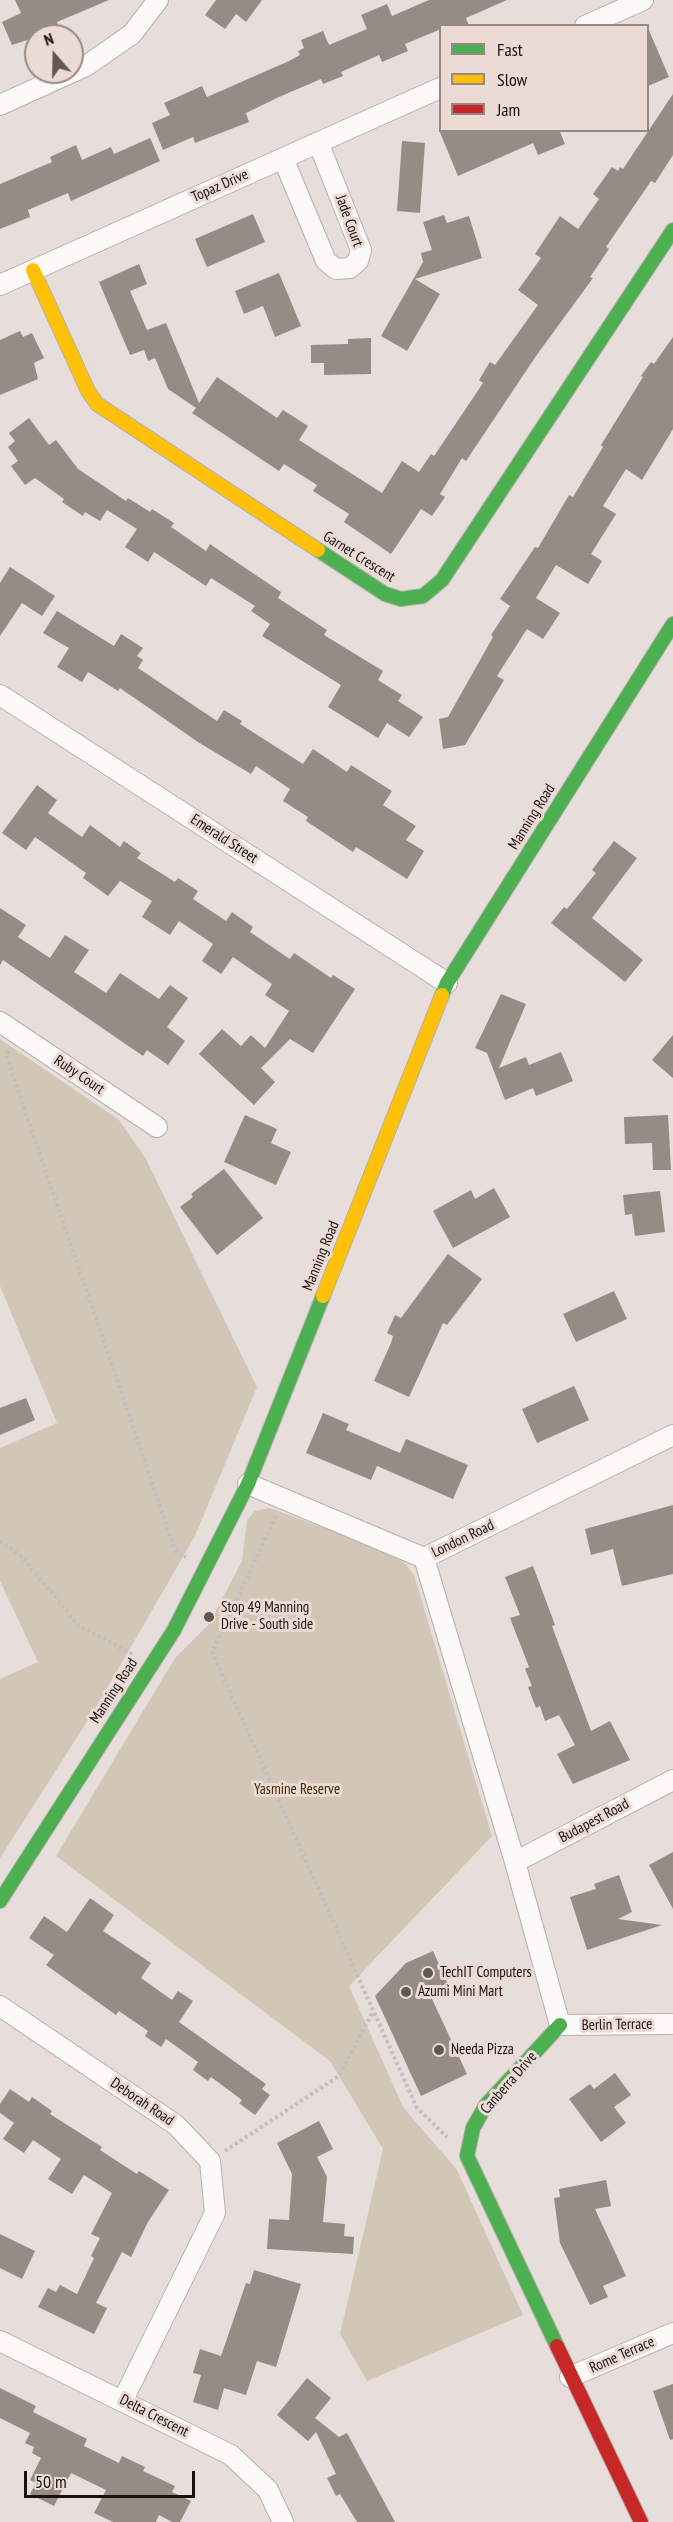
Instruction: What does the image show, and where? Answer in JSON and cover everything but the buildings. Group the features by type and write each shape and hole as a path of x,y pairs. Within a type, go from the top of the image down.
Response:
{"street":[{"path":"0,105 86,66 132,34 158,0"},
{"path":"589,24 643,0"},
{"name":"Topaz Drive","path":"0,285 439,89"},
{"name":"Jade Court","path":"283,158 326,261 336,269 350,268 358,261 361,250 318,142"},
{"name":"Garnet Crescent","path":"33,270 88,391 98,404 385,594 401,599 423,596 442,580 673,230"},
{"name":"Manning Road","path":"0,1901 174,1630 248,1484 447,983 673,624"},
{"name":"Emerald Street","path":"0,695 447,983"},
{"name":"Ruby Court","path":"0,1022 157,1127"},
{"name":"London Road","path":"248,1484 424,1558 673,1435"},
{"path":"424,1558 516,1862 560,2025"},
{"name":"Budapest Road","path":"516,1862 673,1780"},
{"name":"Deborah Road","path":"0,2006 176,2125 210,2161"},
{"name":"Berlin Terrace","path":"560,2025 673,2024"},
{"name":"Canberra Drive","path":"468,2156 473,2128 486,2105 560,2025"},
{"path":"468,2156 570,2377 642,2522"},
{"path":"123,2400 215,2213 210,2161"},
{"name":"Rome Terrace","path":"570,2377 673,2333"},
{"name":"Delta Crescent","path":"0,2341 123,2400 231,2456 268,2490 283,2522"}],"path":[{"path":"19,1035 6,1055 176,1552 206,1565"},
{"path":"284,1499 212,1652 417,2108 468,2156"},
{"path":"0,1541 21,1556 78,1626 151,1665"},
{"path":"210,2161 339,2076 374,2012"}],"green space":[{"path":"0,1039 119,1120 146,1159 257,1387 195,1536 95,1709 0,1858 0,1679 38,1662 0,1581 0,1448 57,1423 0,1286"},
{"name":"Yasmine Reserve","path":"270,1508 399,1556 414,1575 492,1836 349,1986 403,2107 457,2170 523,2315 367,2381 340,2334 383,2149 330,2061 56,1856 175,1658 209,1624 242,1561 247,1520 255,1511"}],"traffic: fast":[{"path":"318,550 385,594 401,599 423,596 442,580 673,230"},
{"path":"442,995 447,983 673,624"},
{"path":"0,1901 174,1630 248,1484 323,1296"},
{"path":"557,2346 467,2156 473,2128 486,2105 560,2025"}],"traffic: slow":[{"path":"33,270 88,391 97,404 318,550"},
{"path":"323,1296 442,995"}],"traffic: jam":[{"path":"557,2346 641,2522"}],"place":[{"name":"Stop 49 Manning Drive - South side","path":"209,1617"},
{"name":"TechIT Computers","path":"428,1973"},
{"name":"Azumi Mini Mart","path":"406,1992"},
{"name":"Needa Pizza","path":"439,2050"}]}
